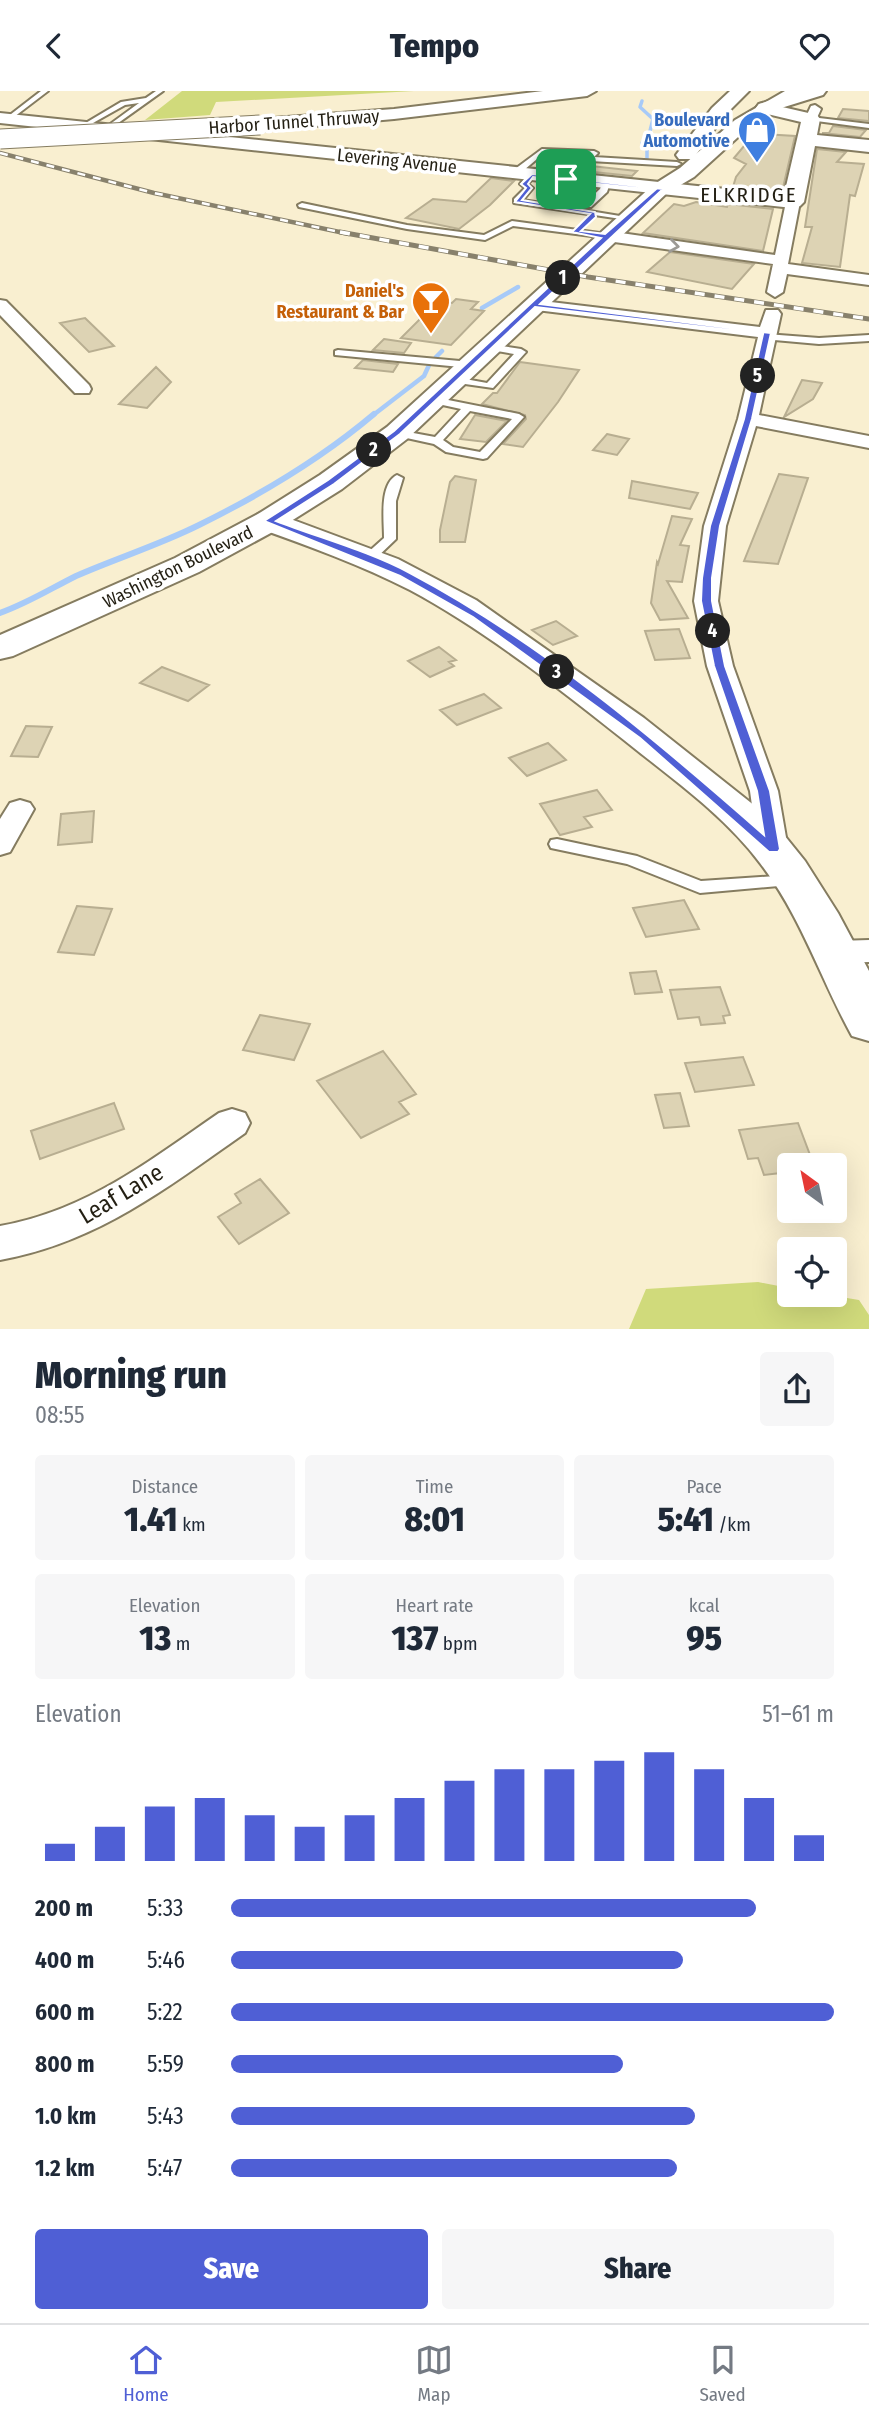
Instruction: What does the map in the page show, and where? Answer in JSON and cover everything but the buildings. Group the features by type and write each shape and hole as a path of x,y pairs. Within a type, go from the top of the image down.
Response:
{"main road":[{"name":"Harbor Tunnel Thruway","path":"3,123 258,123 551,91"},
{"name":"Harbor Tunnel Thruway","path":"0,139 394,114 587,91"},
{"path":"682,160 718,113 740,91"},
{"name":"Washington Boulevard","path":"660,189 663,177 732,119 783,91"},
{"name":"Washington Boulevard","path":"0,648 146,585 311,496 397,433 660,189 680,180 728,134 765,108 799,91"},
{"path":"765,108 812,115"},
{"path":"765,108 812,115 869,146"},
{"path":"793,202 812,115"},
{"name":"Levering Avenue","path":"3,123 105,129 793,202"},
{"path":"311,496 310,520 324,541"},
{"path":"269,521 369,558 446,596 523,647 644,736 784,864 812,904 854,952 869,1023"}],"street":[{"path":"784,864 764,791 720,666 706,601 715,526 748,419 793,202"},
{"path":"607,236 869,280"},
{"path":"0,305 82,389"},
{"path":"534,305 770,319"},
{"path":"0,336 25,331"},
{"path":"748,419 869,442"},
{"path":"0,845 20,809"},
{"name":"Leaf Lane","path":"0,1243 64,1227 110,1205 232,1123"}],"lane":[{"path":"3,123 45,91"},
{"path":"105,129 160,91"},
{"path":"82,127 123,103 146,100"},
{"path":"812,115 869,126"},
{"path":"566,179 594,153 542,151 523,175 524,184 529,188 517,201 628,218"},
{"path":"588,159 682,160"},
{"path":"588,205 604,190 606,183"},
{"path":"302,205 407,227 485,238 512,223 607,236"},
{"path":"575,232 593,213"},
{"path":"770,319 819,341 869,338"},
{"path":"338,353 471,364"},
{"path":"397,433 438,440 450,450 483,456 519,417 433,400"},
{"path":"438,440 468,407"},
{"path":"369,558 390,539 390,492 397,478"},
{"path":"557,844 631,860 700,887 784,864"}],"green space":[{"path":"182,91 414,91 216,102 210,115 145,120"},
{"path":"758,1282 777,1286 777,1307 847,1307 847,1298 859,1300 869,1315 869,1329 629,1329 646,1289"}],"waterway":[{"path":"642,101 640,107 653,119 649,135 642,143 647,148 647,160"},
{"path":"482,308 518,287"},
{"path":"436,357 442,351"},
{"path":"372,416 424,376 430,363"},
{"path":"0,613 76,576 169,539 222,513 312,461 374,414"}],"railway":[{"path":"0,153 154,193 349,234"},
{"path":"340,232 588,277 869,319"}],"place":[{"name":"Boulevard Automotive","path":"757,164"},
{"name":"Daniel's Restaurant & Bar","path":"431,335"}],"district":[{"name":"ELKRIDGE","path":"749,195"}],"route":[{"path":"566,179 532,176 524,184 529,188 517,201 593,213 575,232 607,236 534,305 767,333 748,419 715,526 706,601 720,666 764,791 773,849 644,736 477,615 446,596 369,558 269,521 331,482 397,433 607,236 660,189 566,179"}]}
